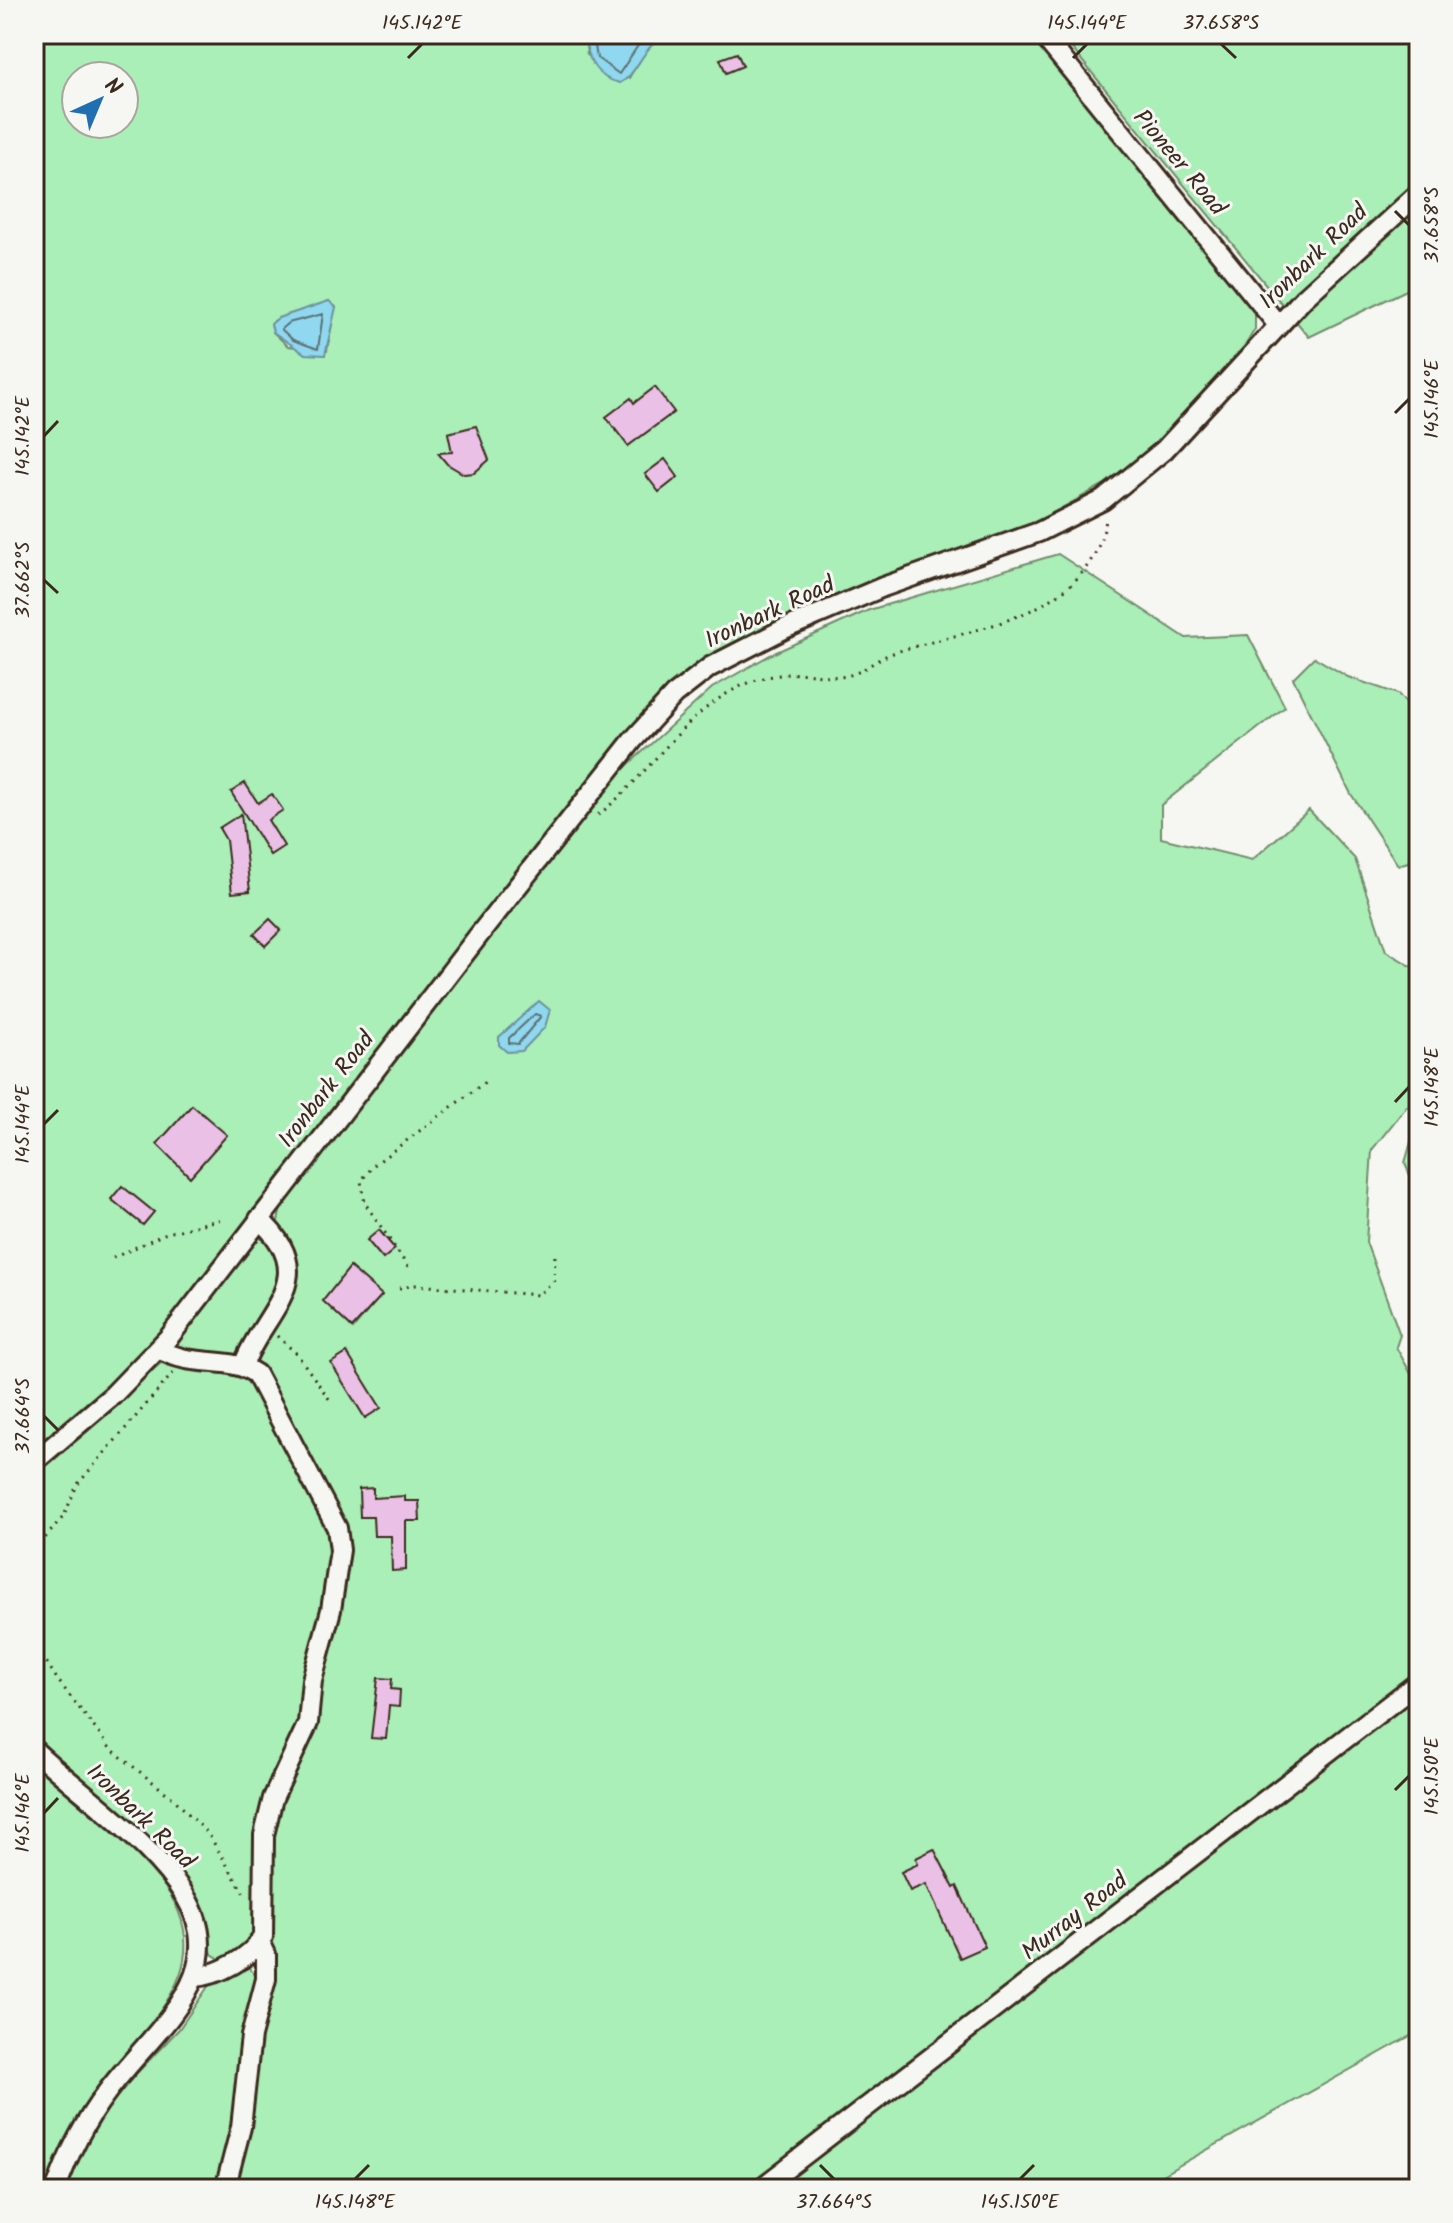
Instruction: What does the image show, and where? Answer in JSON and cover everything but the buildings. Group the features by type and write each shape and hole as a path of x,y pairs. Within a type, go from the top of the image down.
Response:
{"street":[{"name":"Pioneer Road","path":"1042,34 1278,325"},
{"name":"Ironbark Road","path":"34,1462 113,1395 159,1349 633,740 684,687 710,667 784,629 883,587 1039,532 1108,496 1186,428 1278,325 1353,250 1419,193"},
{"path":"243,1366 285,1293 287,1277 276,1239 259,1219"},
{"path":"159,1349 182,1360 243,1366 256,1374 265,1386 292,1448 337,1528 340,1542 331,1610 312,1680 306,1731 273,1798 266,1822 264,1932 251,1952 221,1969 195,1977"},
{"name":"Murray Road","path":"760,2189 1419,1682"},
{"name":"Ironbark Road","path":"34,1750 176,1883 197,1926 199,1943 195,1977 178,2009 93,2110 56,2189"},
{"path":"225,2189 241,2127 251,2036 266,1979 266,1954 260,1942"}],"path":[{"path":"586,823 615,801 695,717 736,689 775,675 850,675 885,656 1000,623 1052,599 1076,579 1094,555 1104,531 1108,496"},
{"path":"408,1267 365,1203 361,1181 374,1165 485,1082"},
{"path":"113,1258 164,1234 222,1219"},
{"path":"399,1288 416,1285 538,1295 554,1281 555,1254"},
{"path":"265,1328 297,1354 332,1403"},
{"path":"34,1575 39,1545 64,1516 71,1494 182,1360"},
{"path":"34,1642 57,1679 104,1741 197,1821 225,1856 244,1894 262,1911"}],"green space":[{"path":"34,34 585,34 587,55 629,78 646,48 666,34 1032,34 1255,308 1255,329 1242,351 1151,449 1108,482 1035,523 869,581 763,627 713,653 661,693 518,869 170,1323 98,1397 34,1448","holes":["329,301 332,324 327,351 288,346 273,332 274,321"]},
{"path":"1060,34 1419,34 1419,284 1309,337"},
{"path":"1058,554 1186,638 1248,635 1285,707 1161,805 1161,838 1252,860 1309,810 1355,859 1386,951 1416,969 1419,1112 1407,1106 1372,1150 1366,1242 1400,1335 1396,1347 1419,1388 1419,1672 748,2189 231,2189 272,1959 267,1836 283,1789 345,1549 254,1357 290,1289 277,1226 282,1203 617,775 712,688 772,654 869,610","holes":["350,1267 381,1295 353,1329 323,1301"]},
{"path":"1314,657 1348,677 1398,694 1419,717 1419,859 1398,865 1351,794 1293,678"},
{"path":"1419,1114 1419,1198 1405,1163"},
{"path":"265,1234 272,1237 283,1279 239,1354 216,1360 174,1346 251,1245"},
{"path":"162,1362 247,1372 337,1536 303,1725 276,1783 254,1939 223,1961 212,1954 205,1927 34,1736 34,1475"},
{"path":"1419,1691 1419,2031 1137,2189 773,2189"},
{"path":"34,1763 115,1833 159,1879 178,1911 185,1940 182,1967 172,1993 86,2103 66,2139 45,2189 34,2189"},
{"path":"247,1965 258,1979 242,2090 220,2189 67,2189 83,2148 116,2095 179,2029 209,1985"}],"water":[{"path":"585,34 666,34 651,46 631,74 620,83 598,71 587,51"},
{"path":"329,301 336,307 325,355 305,354 273,332 271,324 278,318"},
{"path":"539,1001 550,1010 545,1027 522,1051 507,1052 499,1045 499,1037"}]}
